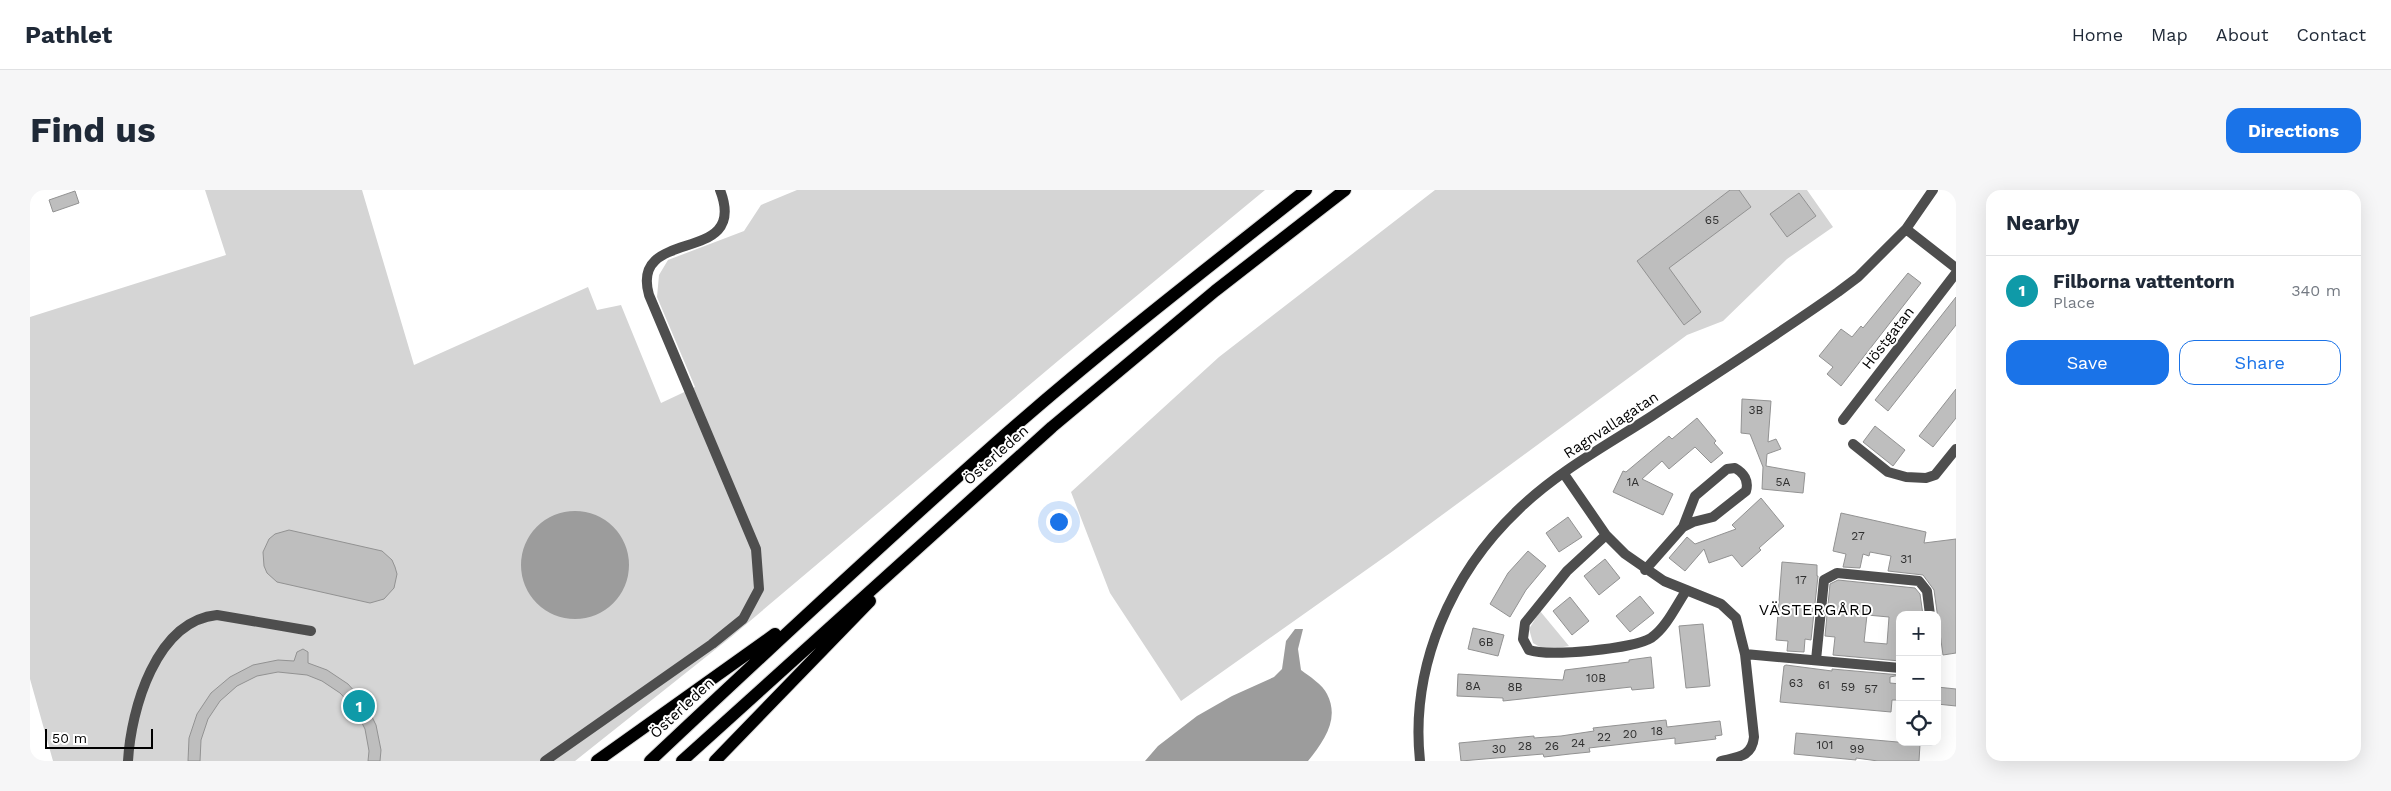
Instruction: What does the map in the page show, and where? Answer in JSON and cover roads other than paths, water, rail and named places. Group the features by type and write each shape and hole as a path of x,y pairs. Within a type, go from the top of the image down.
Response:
{"main road":[{"name":"Österleden","path":"650,761 814,607 1009,432 1134,326 1306,190"},
{"name":"Österleden","path":"682,761 1052,427 1214,291 1344,190"},
{"path":"715,761 926,540"},
{"path":"597,761 814,607"}],"street":[{"name":"Österleden","path":"545,761 720,638 743,619 759,589 756,549 649,295 646,280 649,267 656,260 719,230 722,226 725,212 720,190"},
{"name":"Ragnvallagatan","path":"1420,761 1421,700 1431,652 1449,604 1472,562 1501,526 1520,508 1564,474 1858,277 1906,229 1933,190"},
{"path":"1906,229 1956,268"},
{"name":"Höstgatan","path":"1843,420 1956,273"},
{"path":"1853,444 1888,472 1906,477 1926,478 1935,475 1956,449"},
{"path":"1646,570 1683,527 1695,496 1727,469 1735,468 1742,472 1747,482 1746,491 1713,517 1683,527"},
{"path":"1564,474 1606,535 1646,570 1686,591 1721,604 1732,613 1741,631 1754,737 1747,758 1721,761"},
{"path":"1606,535 1567,571 1525,623 1523,639 1529,650 1539,654 1637,644 1652,637 1658,631 1686,591"},
{"path":"1816,660 1824,580 1830,575 1837,573 1920,581 1927,591 1930,611"},
{"path":"128,761 136,711 154,665 175,634 205,617 217,615 311,631"},
{"path":"1745,654 1896,668"}],"place":[{"name":"Filborna vattentorn","path":"359,706"}],"district":[{"name":"VÄSTERGÅRD","path":"1816,609"}]}
